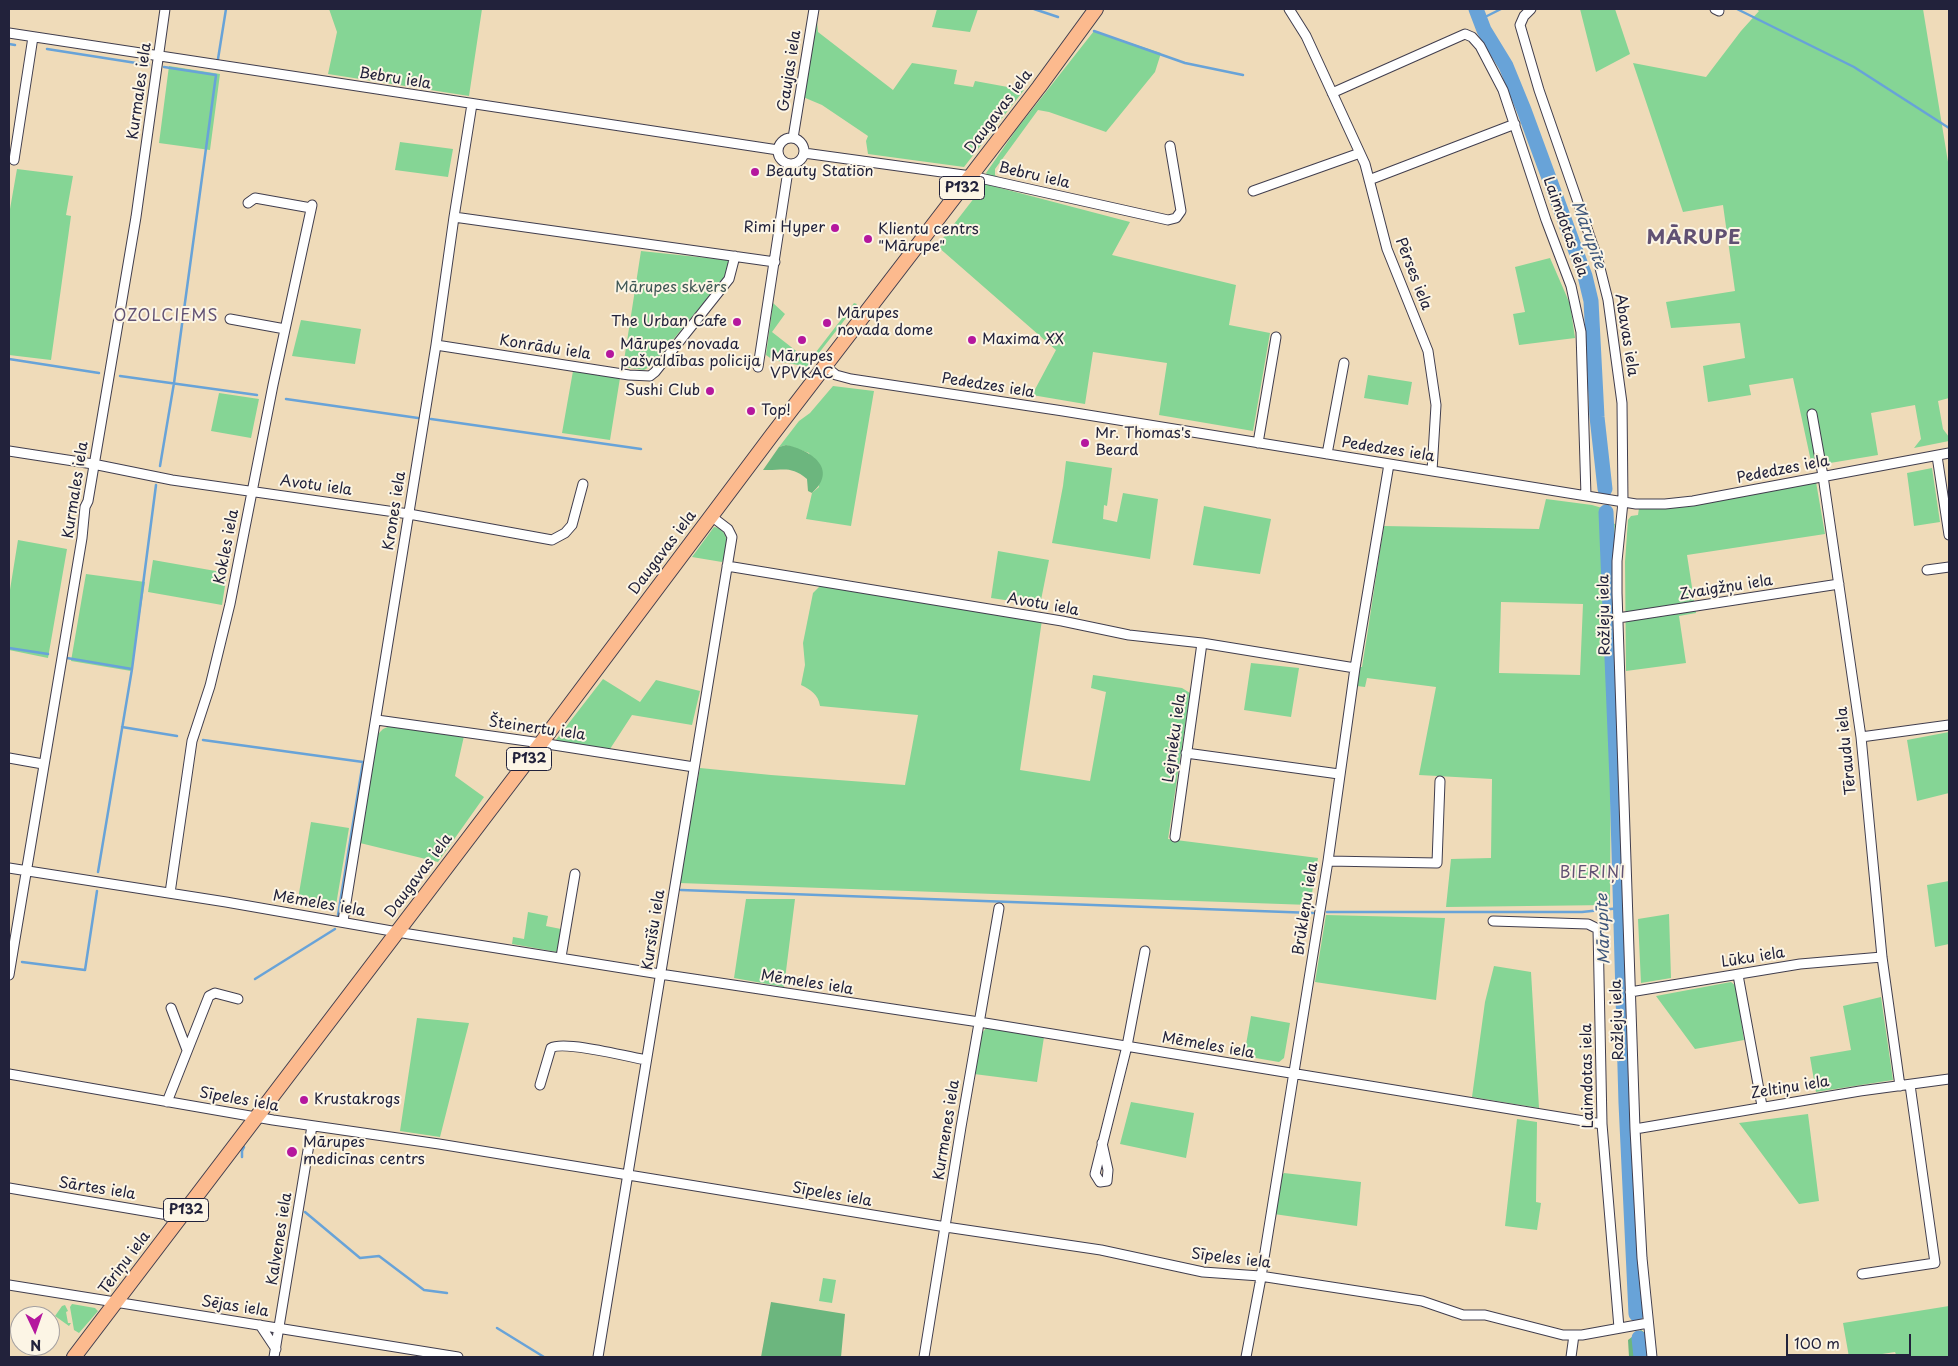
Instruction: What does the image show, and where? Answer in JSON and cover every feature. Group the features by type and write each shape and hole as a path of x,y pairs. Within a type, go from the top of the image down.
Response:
{"main road":[{"name":"Daugavas iela","path":"256,1117 1096,9"},
{"name":"Tēriņu iela","path":"74,1357 256,1117"}],"street":[{"name":"Kurmales iela","path":"9,975 82,538 84,507 88,501 136,216 165,9"},
{"name":"Gaujas iela","path":"793,138 814,9"},
{"name":"Pērses iela","path":"1289,9 1306,36 1360,153 1387,250 1428,351 1436,405 1432,471"},
{"name":"Abavas iela","path":"1532,9 1524,16 1520,25 1538,90 1598,260 1608,300 1622,403 1622,502"},
{"name":"Bebru iela","path":"9,33 778,150"},
{"path":"1332,93 1456,37 1468,34 1480,46 1503,90 1515,124 1369,180"},
{"path":"14,160 33,36"},
{"name":"Krones iela","path":"343,921 436,345 472,104"},
{"name":"Laimdotas iela","path":"1515,124 1546,220 1571,286 1581,332 1586,496"},
{"path":"793,138 802,143 804,153 799,161 790,164 781,159 778,150 783,141 793,138"},
{"name":"Bebru iela","path":"804,153 971,176 1168,220 1176,218 1181,211 1170,146"},
{"path":"1253,191 1360,153"},
{"path":"758,367 790,164"},
{"name":"Kokles iela","path":"170,893 192,741 210,686 222,638 311,206 255,198 248,203"},
{"path":"454,217 775,262"},
{"name":"Konrādu iela","path":"436,345 630,375 650,376 729,279 735,256"},
{"path":"230,319 285,329"},
{"path":"1258,443 1276,337"},
{"path":"1327,454 1344,363"},
{"name":"Pededzes iela","path":"825,366 836,375 851,379 1649,505 1677,503 1949,453"},
{"name":"Tēraudu iela","path":"1812,414 1823,476 1861,737 1882,957 1900,1086"},
{"name":"Avotu iela","path":"9,451 94,464 172,480 409,514 552,540 565,533 572,525 583,484"},
{"path":"1937,456 1949,535"},
{"name":"Brūkleņu iela","path":"1246,1357 1328,861 1355,668 1388,464"},
{"name":"Rožleju iela","path":"1622,502 1618,560 1618,618 1630,992 1642,1258 1652,1357"},
{"name":"Kursīšu iela","path":"598,1357 732,537 731,532 711,516"},
{"name":"Avotu iela","path":"727,566 1062,621 1129,635 1202,643 1355,668"},
{"path":"1927,570 1949,567"},
{"name":"Zvaigžņu iela","path":"1618,618 1839,584"},
{"name":"Lejnieku iela","path":"1175,837 1202,643"},
{"name":"Šteinertu iela","path":"376,720 694,767"},
{"path":"1861,737 1949,725"},
{"path":"1186,753 1339,774"},
{"path":"9,758 43,764"},
{"path":"1328,861 1437,863 1440,781"},
{"name":"Mēmeles iela","path":"9,868 660,974 979,1022 1602,1124"},
{"path":"561,957 575,874"},
{"name":"Kurmenes iela","path":"924,1357 946,1227 960,1127 999,908"},
{"name":"Laimdotas iela","path":"1493,921 1588,924 1598,929 1602,1124 1619,1328"},
{"path":"1102,1143 1127,1046 1145,951"},
{"name":"Lūku iela","path":"1630,992 1800,964 1882,957"},
{"path":"1738,975 1762,1106"},
{"path":"167,1102 208,996 215,993 238,999"},
{"path":"171,1008 187,1050"},
{"path":"540,1086 551,1048 556,1046 572,1046 646,1060"},
{"name":"Sīpeles iela","path":"9,1074 256,1117 439,1144 946,1227 1100,1250 1204,1272 1260,1276 1422,1301 1463,1314 1485,1315 1519,1325 1574,1335 1648,1323"},
{"name":"Zeltiņu iela","path":"1635,1129 1762,1106 1949,1079"},
{"path":"1862,1274 1935,1263 1910,1085"},
{"name":"Kalvenes iela","path":"275,1353 312,1126"},
{"name":"Sārtes iela","path":"9,1188 180,1217"},
{"name":"Sējas iela","path":"9,1285 458,1357"},
{"path":"260,1325 275,1353"},
{"path":"1571,1357 1574,1335"}],"green space":[{"path":"329,9 482,9 469,96 328,74 337,32"},
{"path":"937,9 978,9 970,32 932,27"},
{"path":"1580,9 1615,9 1630,54 1596,72"},
{"path":"1756,9 1923,9 1949,168 1949,398 1938,401 1943,429 1949,437 1949,441 1914,448 1921,439 1915,405 1871,413 1878,455 1812,466 1793,378 1749,385 1751,395 1708,402 1703,366 1745,358 1740,323 1671,328 1666,302 1735,291 1723,205 1683,212 1633,63 1706,77 1741,31 1759,11"},
{"path":"817,21 818,32 893,90 912,63 957,70 954,84 973,87 975,81 1024,90 964,167 868,154 866,141 868,136 822,105 803,97"},
{"path":"1094,31 1161,53 1155,72 1106,132 1038,110 995,169 995,175 998,177 988,176 986,173 1016,130"},
{"path":"169,66 220,74 210,150 159,143"},
{"path":"400,142 453,149 448,177 395,170"},
{"path":"17,169 73,176 66,215 71,216 51,360 9,355 10,209"},
{"path":"985,184 1130,222 1112,255 1236,285 1229,325 1270,333 1253,431 1159,415 1167,363 1093,352 1085,404 1032,395 1056,350 937,246"},
{"name":"Mārupes skvērs","path":"641,251 726,260 729,261 731,270 651,366 644,370 623,367"},
{"path":"1550,258 1570,304 1575,338 1519,345 1513,314 1525,312 1515,267"},
{"path":"773,303 785,314 772,332 809,361 854,303 857,304 808,367 773,360 766,355"},
{"path":"301,320 361,329 355,364 292,356"},
{"path":"573,371 620,378 610,440 562,433"},
{"path":"1368,375 1412,382 1408,405 1364,398"},
{"path":"833,386 874,391 851,526 806,519 812,493 819,487 809,453 786,445 779,447 799,421 810,413"},
{"path":"219,393 259,399 251,438 211,431"},
{"path":"786,445 804,451 819,462 823,476 820,484 812,493 808,491 807,479 796,472 791,470 763,470 779,447"},
{"path":"1066,461 1112,468 1107,506 1104,505 1103,519 1117,522 1123,493 1158,499 1150,559 1052,543"},
{"path":"1932,468 1940,522 1914,526 1907,473"},
{"path":"1816,482 1825,534 1687,555 1696,613 1679,616 1686,663 1626,671 1625,562 1628,520 1631,516 1638,515 1639,508 1676,507"},
{"path":"1546,499 1592,505 1609,510 1609,522 1615,524 1612,562 1610,905 1446,907 1451,859 1491,858 1492,779 1419,775 1436,687 1367,678 1365,687 1357,686 1359,667 1362,667 1384,526 1539,529","holes":["1501,602 1583,604 1580,675 1499,673"]},
{"path":"1204,506 1271,519 1260,574 1193,565"},
{"path":"714,527 723,532 727,541 726,552 722,562 692,557"},
{"path":"18,540 67,549 48,658 9,650 9,596"},
{"path":"998,551 1049,560 1040,605 991,598"},
{"path":"153,560 227,573 222,605 148,592"},
{"path":"86,574 145,582 131,671 71,661"},
{"path":"821,585 1042,620 1020,770 1090,781 1106,692 1091,688 1093,675 1182,688 1190,693 1168,839 1318,858 1310,905 679,883 700,768 905,785 918,715 820,706 818,698 814,693 801,685 805,665 803,643 813,593"},
{"path":"1251,663 1299,668 1291,717 1244,710"},
{"path":"603,679 640,702 656,680 700,691 692,725 632,715 610,749 555,741"},
{"path":"392,725 464,736 455,776 484,797 438,862 360,843 378,734 383,729"},
{"path":"1949,732 1949,793 1917,801 1907,740"},
{"path":"311,822 349,828 335,911 297,905"},
{"path":"1949,881 1949,944 1935,947 1927,885"},
{"path":"746,899 795,899 784,987 734,978"},
{"path":"528,912 548,916 546,926 561,929 557,952 512,944 513,937 524,939"},
{"path":"1669,914 1671,978 1641,983 1638,919"},
{"path":"1326,915 1445,918 1436,1000 1315,982"},
{"path":"1494,966 1531,972 1539,1108 1472,1097 1485,1002"},
{"path":"1731,982 1736,986 1744,1040 1695,1049 1656,996"},
{"path":"1881,997 1893,1080 1816,1092 1810,1057 1851,1050 1843,1006"},
{"path":"1251,1016 1290,1023 1284,1058 1279,1062 1244,1056"},
{"path":"417,1018 469,1023 440,1137 400,1131"},
{"path":"987,1027 1044,1037 1037,1082 974,1074 982,1033"},
{"path":"1131,1102 1194,1113 1186,1158 1120,1144"},
{"path":"1808,1114 1819,1201 1799,1204 1739,1123"},
{"path":"1517,1119 1537,1122 1536,1202 1541,1203 1537,1230 1505,1226"},
{"path":"1284,1173 1361,1182 1357,1226 1274,1214 1279,1179"},
{"path":"823,1278 836,1280 832,1303 819,1301"},
{"path":"771,1302 845,1314 841,1357 761,1357"},
{"path":"72,1304 95,1308 98,1311 79,1333 74,1330 70,1307"},
{"path":"65,1305 68,1311 66,1312 68,1323 71,1323 69,1326 60,1320 60,1309"},
{"path":"1949,1306 1949,1357 1897,1357 1895,1352 1863,1357 1849,1357 1843,1323"},
{"path":"1641,1330 1645,1333 1647,1357 1629,1357 1628,1340"}],"waterway":[{"path":"218,59 226,9"},
{"path":"1034,9 1058,17"},
{"name":"Mārupīte","path":"1476,9 1484,30 1506,66 1524,110 1585,276 1591,301 1597,417 1605,489"},
{"path":"1481,19 1501,9"},
{"path":"1737,9 1854,67 1949,128"},
{"path":"1094,31 1185,63 1243,75"},
{"path":"9,44 15,45"},
{"path":"47,49 149,65"},
{"path":"160,466 174,383 216,75 164,67"},
{"path":"9,359 99,373"},
{"path":"120,376 257,395"},
{"path":"286,399 418,418"},
{"path":"431,419 641,449"},
{"path":"98,872 132,669 156,485"},
{"name":"Mārupīte","path":"1606,512 1617,780 1626,1103 1636,1314"},
{"path":"9,648 48,654"},
{"path":"67,658 132,669"},
{"path":"122,727 177,736"},
{"path":"203,740 363,762 338,915"},
{"path":"681,890 1313,913"},
{"path":"22,962 85,970 97,891"},
{"path":"1327,912 1582,912 1620,908"},
{"path":"255,979 335,929"},
{"path":"242,1157 244,1147"},
{"path":"305,1212 360,1258 379,1256 424,1290 447,1293"},
{"path":"497,1328 544,1357"},
{"name":"Mārupīte","path":"1639,1338 1641,1357"}],"place":[{"name":"Beauty Station","path":"755,172"},
{"name":"Rimi Hyper","path":"835,228"},
{"name":"Klientu centrs \"Mārupe\"","path":"868,239"},
{"name":"The Urban Cafe","path":"737,322"},
{"name":"Mārupes novada dome","path":"827,323"},
{"name":"Mārupes VPVKAC","path":"802,340"},
{"name":"Maxima XX","path":"972,340"},
{"name":"Mārupes novada pašvaldības policija","path":"610,354"},
{"name":"Sushi Club","path":"710,391"},
{"name":"Top!","path":"751,411"},
{"name":"Mr. Thomas's Beard","path":"1085,443"},
{"name":"Krustakrogs","path":"304,1100"},
{"name":"Mārupes medicīnas centrs","path":"292,1152"}],"district":[{"name":"MĀRUPE","path":"1694,238"},
{"name":"OZOLCIEMS","path":"166,317"},
{"name":"BIERIŅI","path":"1593,874"}]}
